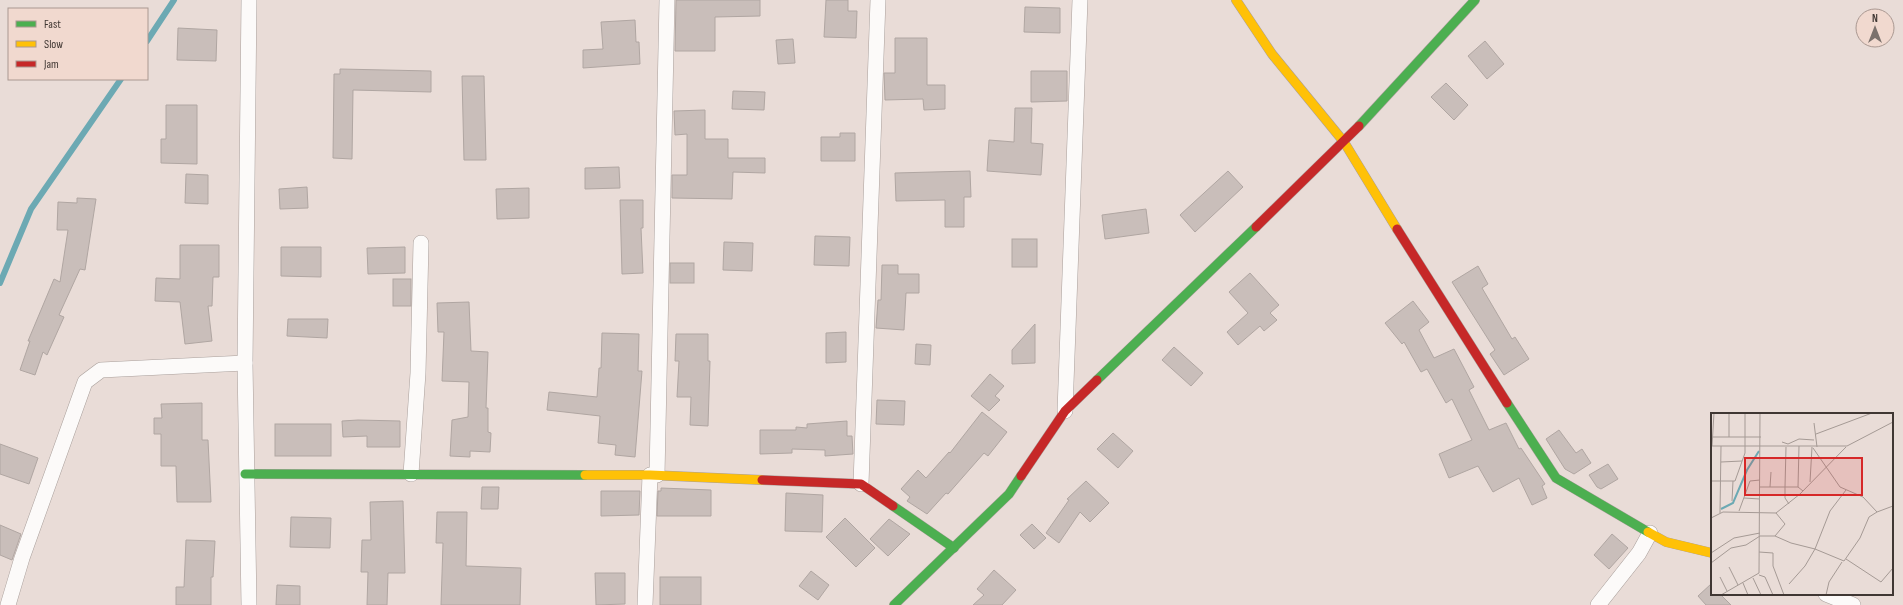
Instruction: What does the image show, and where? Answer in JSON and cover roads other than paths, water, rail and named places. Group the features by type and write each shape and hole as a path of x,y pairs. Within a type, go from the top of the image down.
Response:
{"street":[{"path":"248,605 245,474 245,363 249,0"},
{"path":"646,605 653,475 667,0"},
{"path":"861,484 878,0"},
{"path":"1065,411 1080,0"},
{"path":"1236,0 1272,54 1344,142 1454,322 1556,478 1666,542 1711,553"},
{"path":"894,605 1009,494 1065,411 1344,142 1475,0"},
{"path":"411,474 418,373 422,243"},
{"path":"8,605 22,558 85,382 101,370 245,363"},
{"path":"245,474 653,475 861,484 954,548"},
{"path":"1598,605 1639,553 1650,533"},
{"path":"1828,595 1853,605"}],"waterway":[{"path":"148,39 174,0"},
{"path":"0,283 31,209 120,80"}]}
